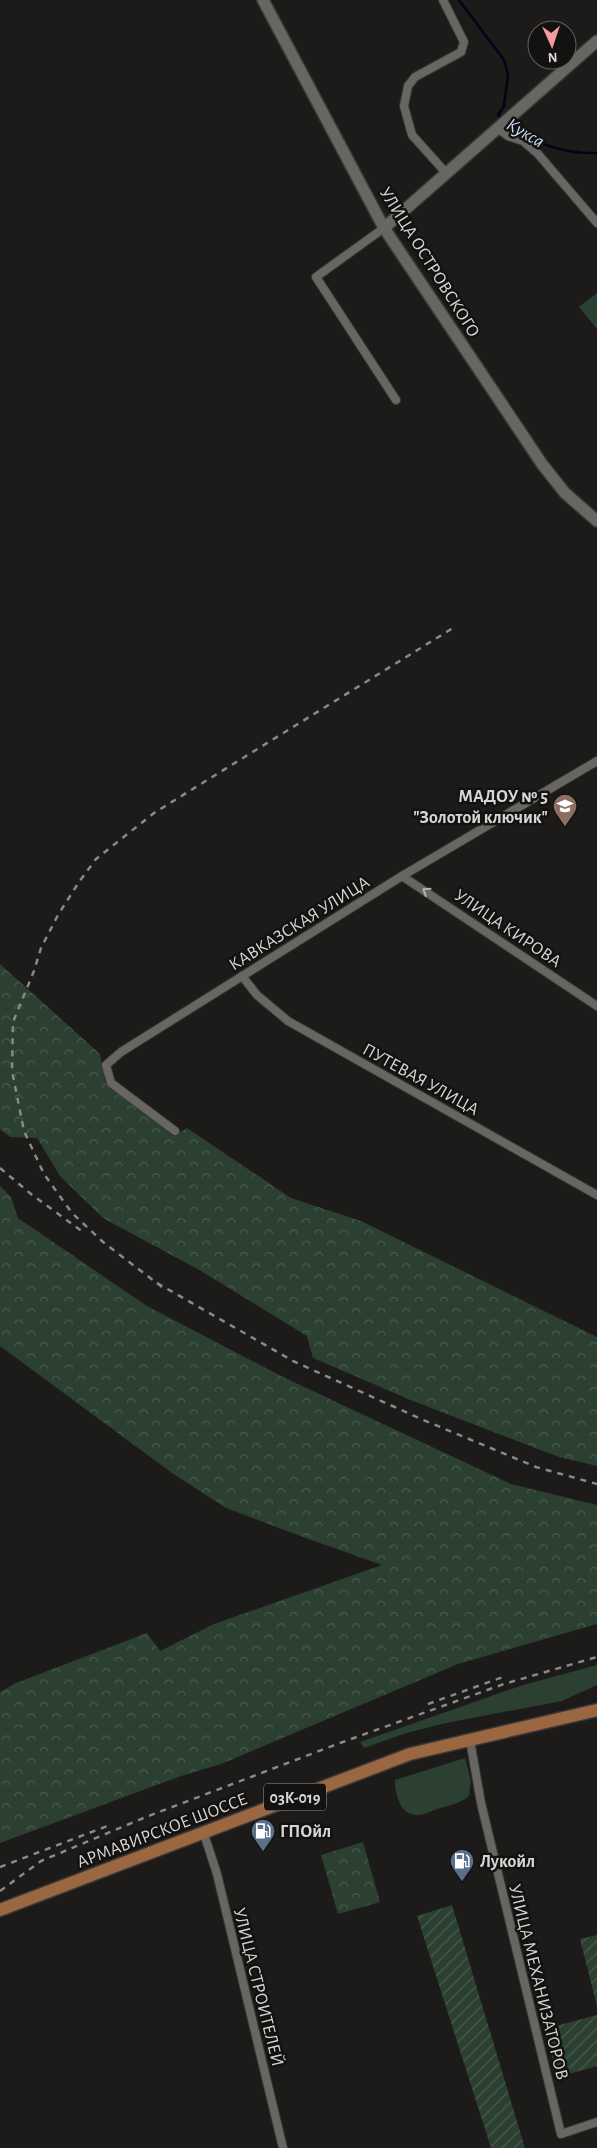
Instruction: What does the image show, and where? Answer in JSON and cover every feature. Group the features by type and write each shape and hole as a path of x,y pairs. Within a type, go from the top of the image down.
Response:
{"main road":[{"name":"АРМАВИРСКОЕ ШОССЕ","path":"0,1910 204,1834 410,1754 597,1710"}],"street":[{"name":"УЛИЦА ОСТРОВСКОГО","path":"263,0 384,228 542,464 565,493 597,522"},
{"path":"443,0 464,42 461,52 416,78 408,86 404,106 412,135 447,174"},
{"path":"396,400 316,277 384,228 597,41"},
{"path":"503,124 508,136 523,141 538,154 597,223"},
{"name":"КАВКАЗСКАЯ УЛИЦА","path":"175,1131 111,1084 106,1065 121,1052 402,876 597,761"},
{"name":"УЛИЦА КИРОВА","path":"402,876 597,1006"},
{"name":"ПУТЕВАЯ УЛИЦА","path":"242,976 257,995 288,1022 597,1195"},
{"name":"УЛИЦА МЕХАНИЗАТОРОВ","path":"470,1740 481,1803 561,2134 597,2122"},
{"name":"УЛИЦА СТРОИТЕЛЕЙ","path":"204,1834 217,1874 283,2148"}],"green space":[{"path":"597,293 597,329 579,307"},
{"path":"0,964 100,1054 105,1082 173,1136 187,1128 291,1198 361,1221 597,1337 597,1466 559,1457 413,1401 313,1358 307,1336 201,1271 103,1218 60,1176 37,1138 10,1137 0,1129"},
{"path":"0,1186 11,1197 18,1218 147,1306 283,1377 511,1484 597,1505 597,1624 458,1664 221,1764 181,1776 0,1843 0,1692 16,1683 147,1633 160,1651 214,1624 382,1565 226,1508 172,1473 0,1346"},
{"path":"597,1665 597,1685 562,1701 446,1723 406,1733 364,1748 360,1742 523,1685"},
{"path":"465,1758 471,1781 469,1796 456,1804 421,1815 412,1814 403,1808 396,1792 395,1780"},
{"path":"363,1842 380,1902 338,1914 321,1855"},
{"path":"452,1905 525,2148 491,2148 417,1916"},
{"path":"597,1935 597,2006 580,1939"},
{"path":"597,2015 597,2066 558,2077 544,2029"}],"waterway":[{"name":"Кукса","path":"459,0 504,60 508,74 504,106 498,115 502,119"},
{"name":"Кукса","path":"508,125 529,138 561,150 597,153"}],"railway":[{"path":"162,1287 103,1242 72,1213 44,1174 24,1131 12,1071 13,1022 34,971 41,948 58,915 96,859 154,813 453,628"},
{"path":"0,1168 31,1194 83,1232"},
{"path":"157,1283 293,1361 421,1419 536,1467 597,1484"},
{"path":"0,1891 41,1861 146,1817 340,1743 504,1684 597,1657"},
{"path":"428,1704 503,1677"},
{"path":"0,1867 110,1825"}],"place":[{"name":"МАДОУ № 5 \"Золотой ключик\"","path":"565,827"},
{"name":"ГПОйл","path":"263,1852"},
{"name":"Лукойл","path":"462,1882"}]}
